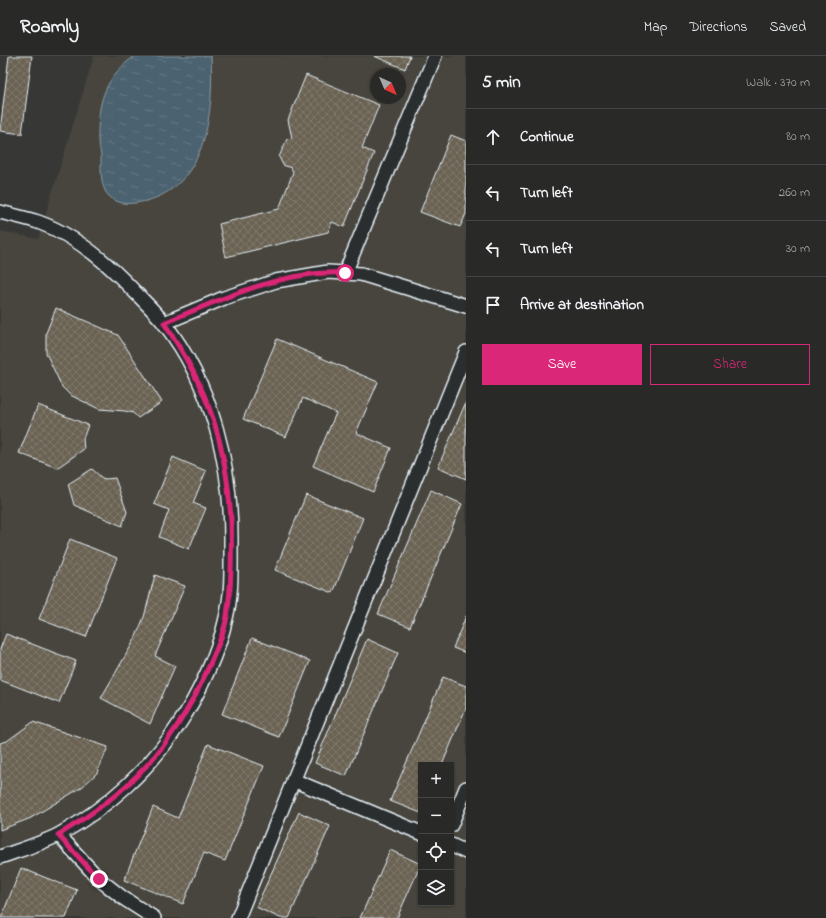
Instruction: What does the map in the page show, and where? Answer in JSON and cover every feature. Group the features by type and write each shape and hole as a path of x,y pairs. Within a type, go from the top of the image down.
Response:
{"street":[{"path":"345,273 435,56"},
{"path":"0,212 38,222 69,237 120,276 164,323 184,353 199,381 222,448 229,487 231,533 231,577 227,618 215,652 180,723 159,752 135,778 106,803 58,835 0,858"},
{"path":"164,323 224,298 276,281 328,272 361,274 466,306"},
{"path":"238,918 466,352"},
{"path":"293,780 418,832"},
{"path":"454,818 466,788"},
{"path":"58,835 99,879 123,898 154,918"},
{"path":"454,846 466,852"}],"shaded area":[{"path":"94,56 466,56 466,918 0,918 0,231 38,239"}],"water":[{"path":"135,56 211,56 211,99 203,142 195,162 183,179 167,192 146,201 122,203 109,196 104,188 98,140 98,122 102,100 111,81 117,72"}],"building":[{"path":"9,56 32,56 22,134 0,131"},
{"path":"374,56 410,56 405,68"},
{"path":"306,75 370,101 370,104 379,105 362,148 374,153 344,227 332,222 328,232 226,257 219,224 279,209 293,172 291,168 283,165 279,157 287,139 292,138 288,120"},
{"path":"451,135 466,141 466,214 460,227 420,212"},
{"path":"56,308 118,335 162,402 138,418 133,413 125,411 99,409 70,395 62,387 46,353 46,333"},
{"path":"277,339 378,382 356,433 391,448 373,492 313,466 336,413 303,398 286,437 243,419"},
{"path":"466,402 466,479 438,467"},
{"path":"38,405 88,425 83,439 84,449 57,468 19,453"},
{"path":"173,457 206,471 193,503 206,508 189,549 159,537 169,510 154,504"},
{"path":"92,469 102,478 115,478 127,512 122,526 74,505 68,484"},
{"path":"431,490 462,504 410,627 378,614"},
{"path":"306,495 363,518 333,593 275,570"},
{"path":"70,539 117,558 86,637 39,619"},
{"path":"155,575 185,586 155,656 175,666 150,724 101,698 135,639 144,617"},
{"path":"466,616 466,653 453,648"},
{"path":"6,634 76,661 59,703 0,680 0,649"},
{"path":"252,638 310,661 279,737 222,714"},
{"path":"367,639 398,653 346,776 315,763"},
{"path":"443,677 466,686 466,708 443,762 418,762 418,812 390,801"},
{"path":"33,722 108,747 97,773 82,787 31,818 0,830 0,743 7,741"},
{"path":"208,744 264,766 225,861 204,853 183,904 124,880 153,807 178,818"},
{"path":"299,812 330,826 289,918 280,918 256,907"},
{"path":"390,850 418,863 418,871 397,918 360,918"},
{"path":"21,868 77,890 66,918 1,918"}],"route":[{"path":"99,879 58,835 82,821 106,803 135,778 159,752 180,723 201,683 215,652 227,618 231,577 231,533 229,487 222,448 212,414 199,381 184,353 164,323 224,298 276,281 328,272 345,273"}]}
